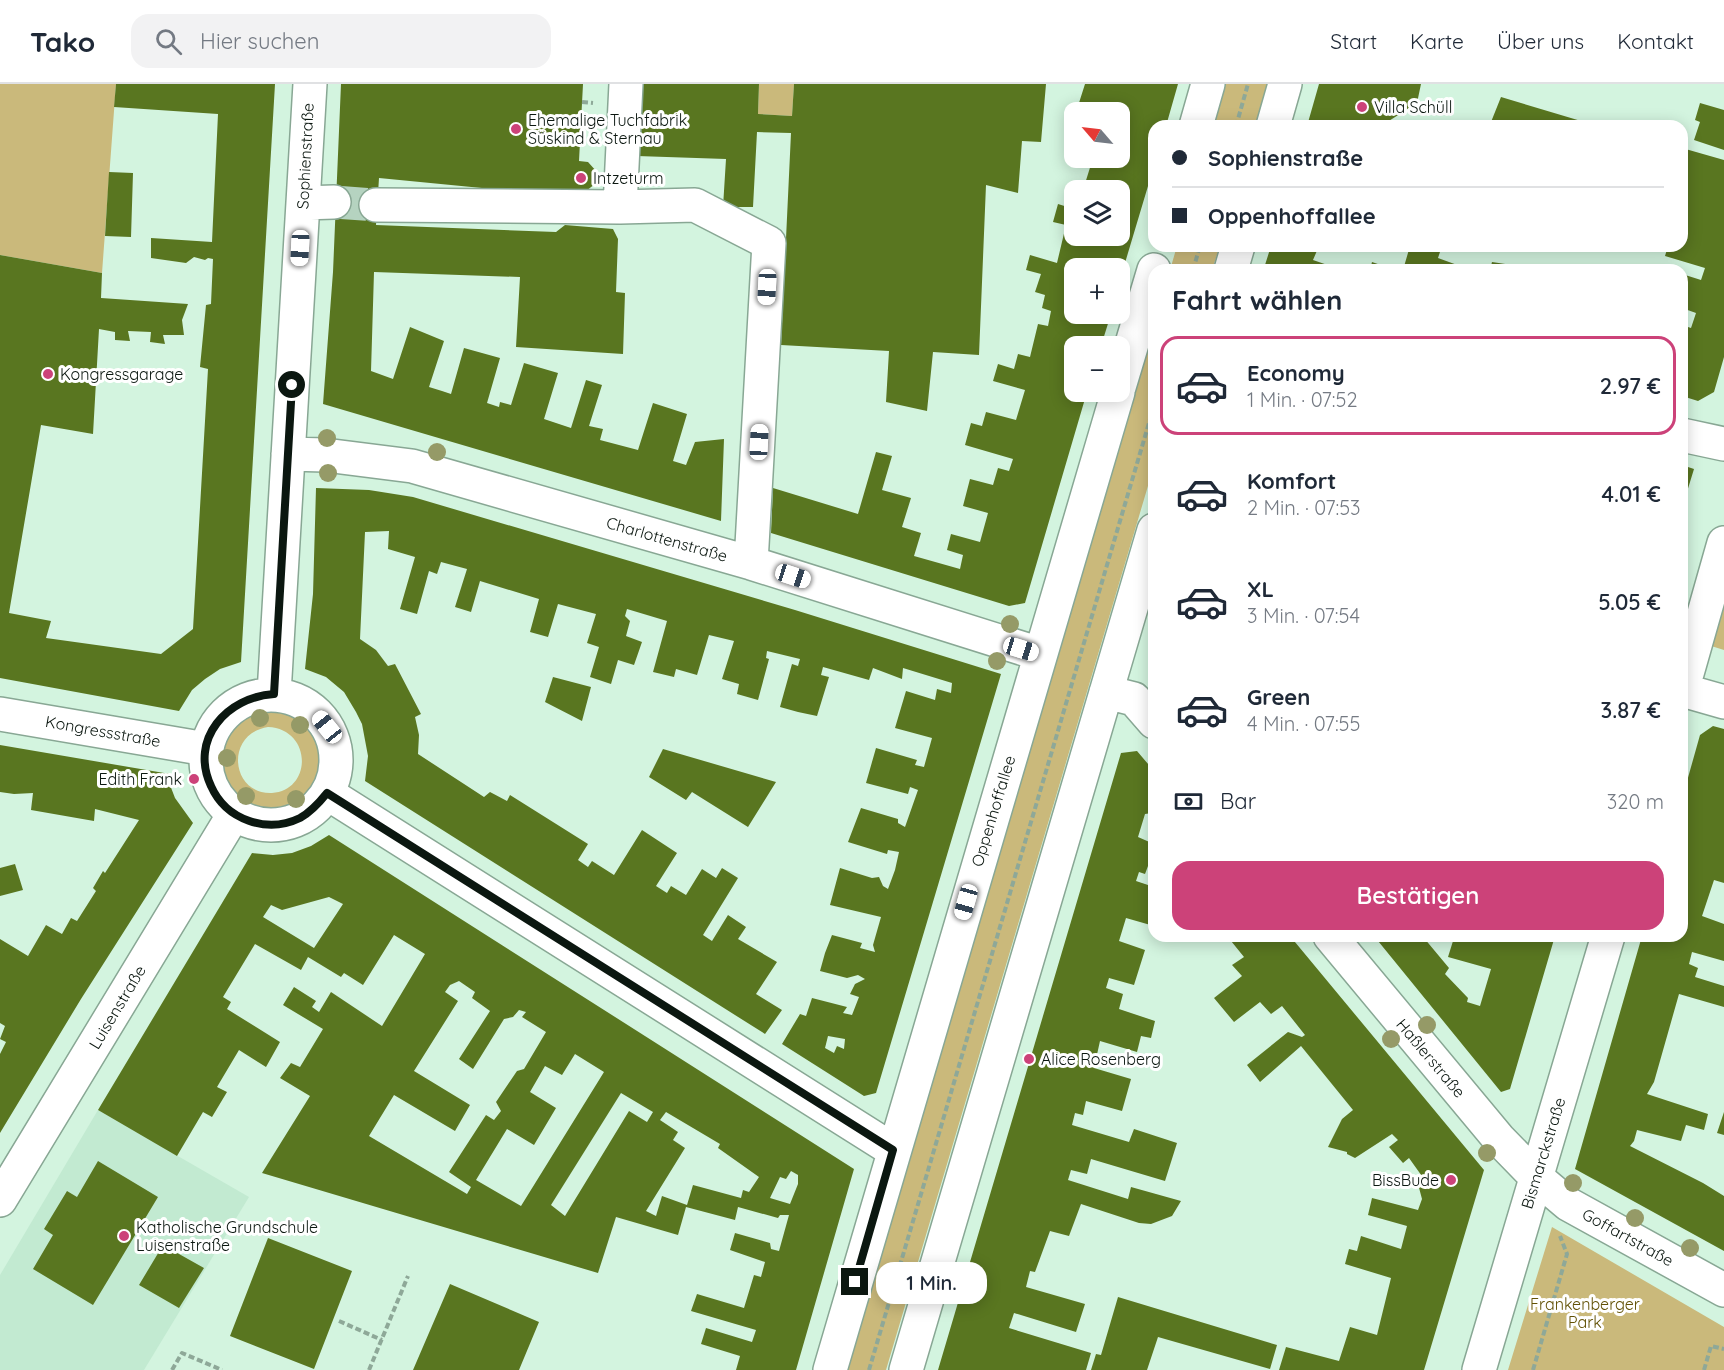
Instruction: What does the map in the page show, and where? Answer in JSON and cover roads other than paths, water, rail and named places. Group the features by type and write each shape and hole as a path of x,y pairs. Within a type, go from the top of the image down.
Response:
{"street":[{"name":"Sophienstraße","path":"274,694 288,454 319,203 309,84"},
{"path":"620,207 626,84"},
{"path":"1198,120 1208,84"},
{"path":"1275,120 1285,84"},
{"path":"376,205 620,207 695,205 769,243 751,563"},
{"name":"Oppenhoffallee","path":"1130,349 1148,290"},
{"name":"Oppenhoffallee","path":"830,1370 1114,402"},
{"path":"1688,436 1724,444"},
{"name":"Charlottenstraße","path":"288,454 324,455 412,466 751,563 1040,654"},
{"path":"1688,670 1724,543"},
{"path":"906,1370 1148,550"},
{"path":"1106,692 1134,699 1148,715"},
{"path":"1688,693 1724,702"},
{"path":"274,694 293,698 314,711 327,727 335,747 336,763 334,777 327,793 301,818 284,824 256,824 234,814 220,802 211,786 206,768 206,749 214,726 232,707 261,695 274,694"},
{"name":"Kongressstraße","path":"0,714 206,749"},
{"path":"327,793 893,1150"},
{"name":"Luisenstraße","path":"0,1200 234,814"},
{"name":"Haßlerstraße","path":"1335,942 1499,1139 1536,1177"},
{"name":"Bismarckstraße","path":"1479,1370 1606,942"},
{"name":"Goffartstraße","path":"1536,1177 1568,1204 1724,1290"}],"tunnel":[{"path":"334,202 376,205"}],"place":[{"name":"Villa Schüll","path":"1362,107"},
{"name":"Ehemalige Tuchfabrik Süskind & Sternau","path":"516,129"},
{"name":"Intzeturm","path":"581,178"},
{"name":"Kongressgarage","path":"48,374"},
{"name":"Edith Frank","path":"194,779"},
{"name":"Alice Rosenberg","path":"1029,1059"},
{"name":"BissBude","path":"1451,1180"},
{"name":"Katholische Grundschule Luisenstraße","path":"124,1236"}],"park label":[{"name":"Frankenberger Park","path":"1585,1313"}]}
